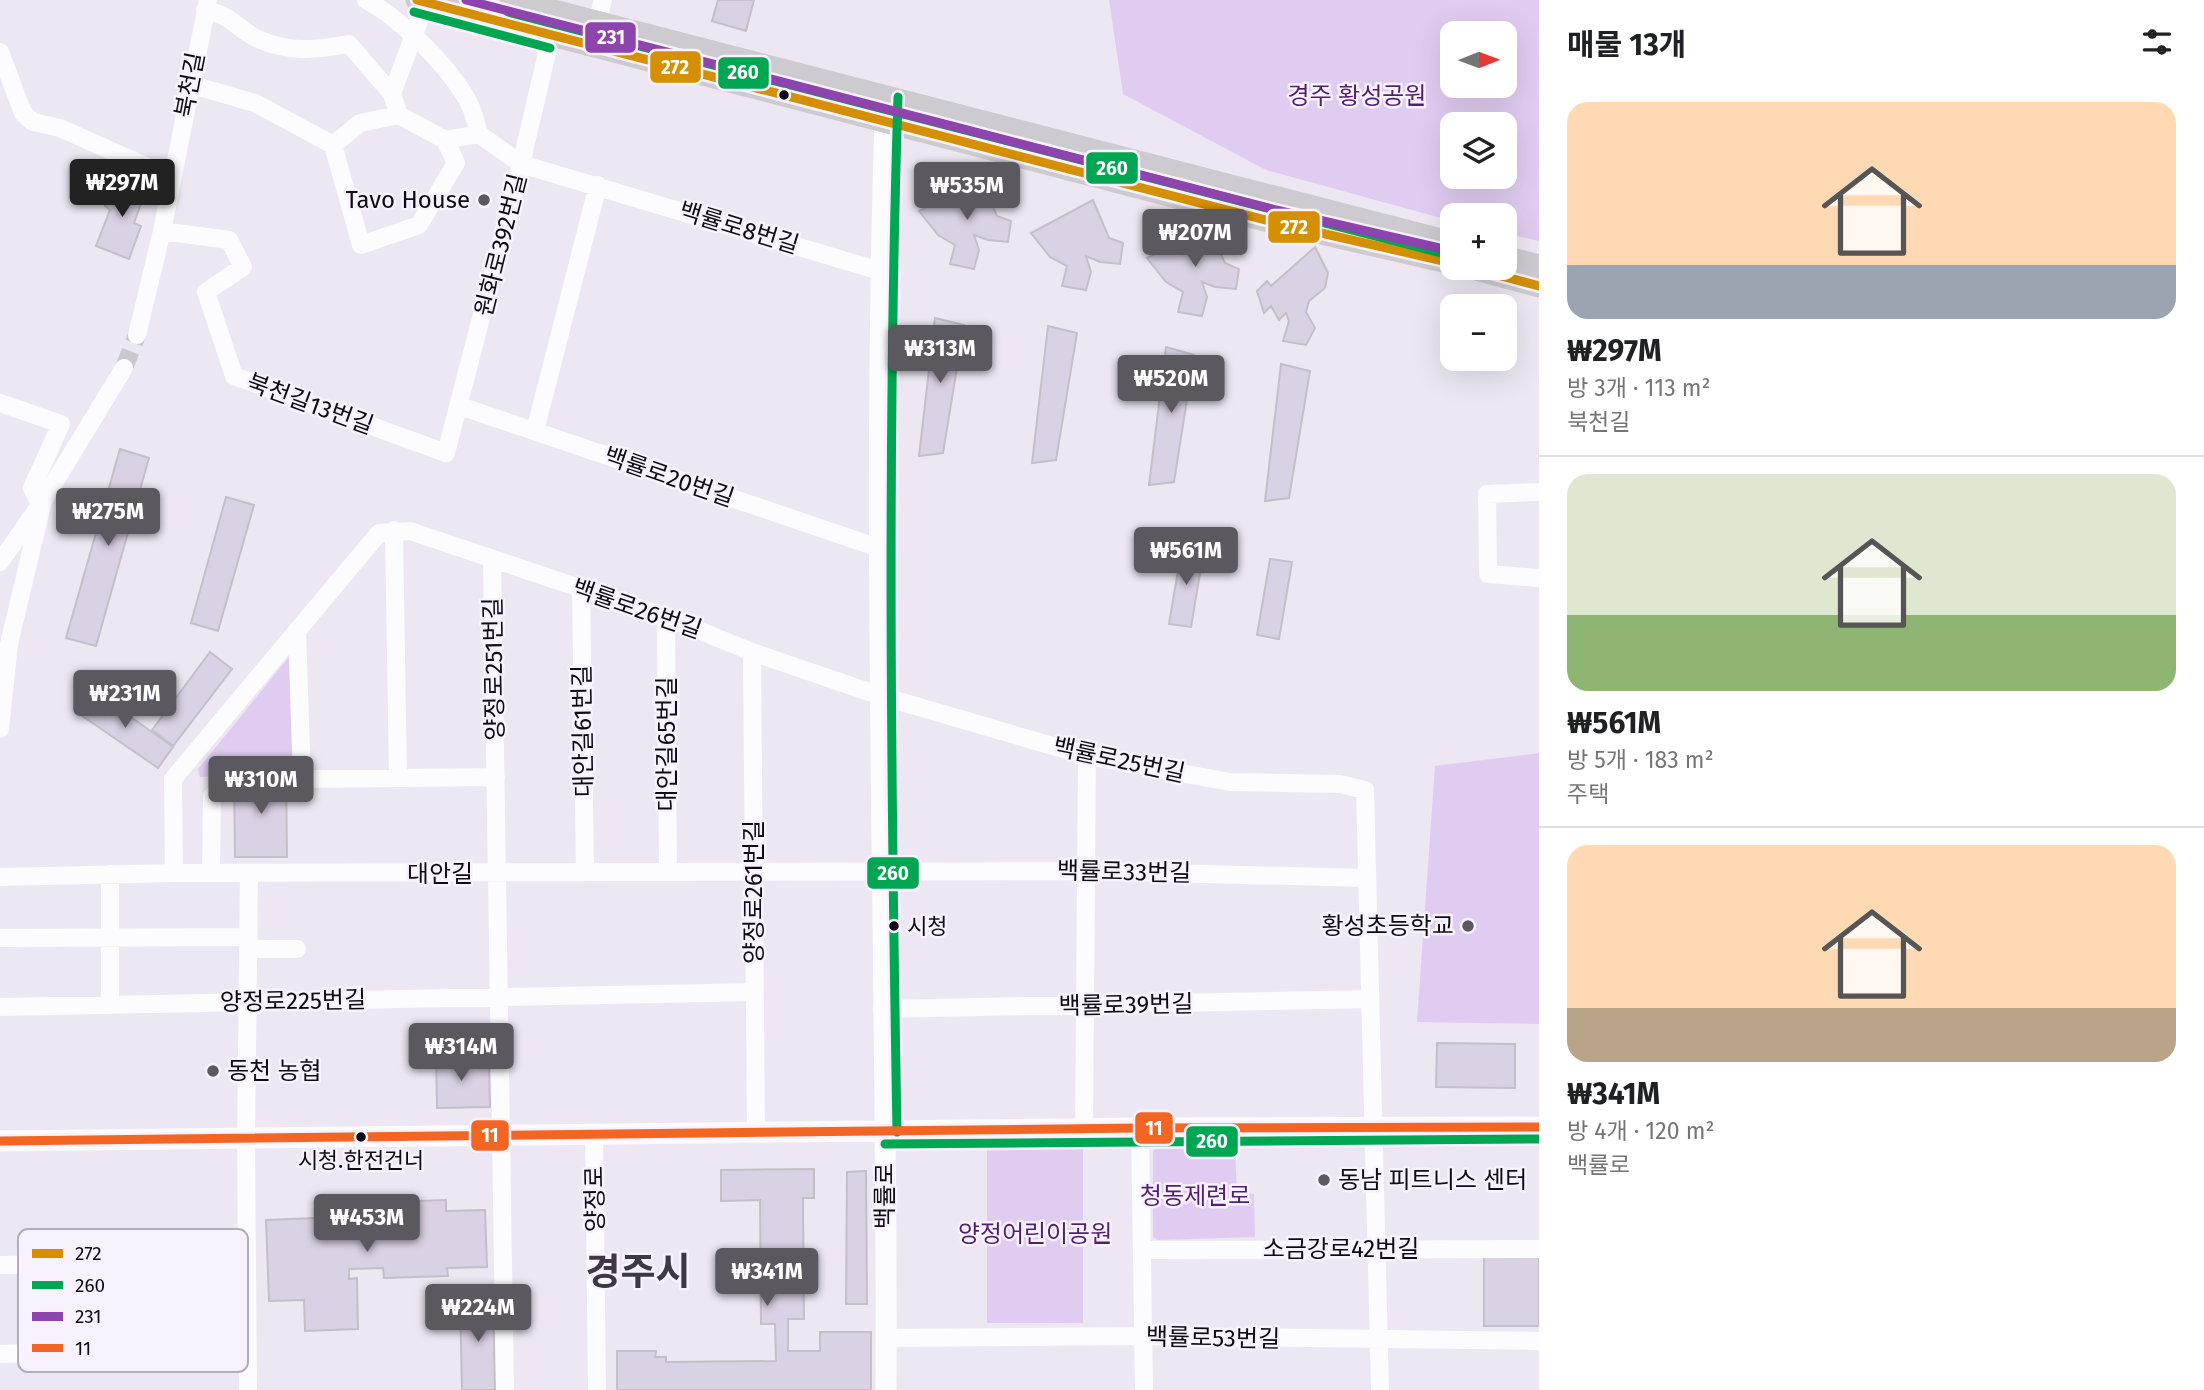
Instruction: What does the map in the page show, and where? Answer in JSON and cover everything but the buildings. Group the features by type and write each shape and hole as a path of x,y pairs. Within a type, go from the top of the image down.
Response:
{"main road":[{"path":"511,0 600,11 886,97 1440,240"},
{"path":"422,1 1273,222 1440,260"},
{"path":"551,36 557,6"},
{"path":"885,120 886,97"},
{"path":"1517,261 1539,267"},
{"path":"1517,280 1539,286"}],"street":[{"path":"366,0 414,35 469,103 480,134 521,164"},
{"path":"392,94 414,35 422,1"},
{"path":"207,5 225,14 257,38 307,52 349,44 392,94 399,116"},
{"name":"북천길","path":"137,335 162,231 189,84 207,5"},
{"name":"원화로392번길","path":"446,453 521,164 551,36"},
{"path":"0,52 23,113 33,122 60,128 172,178"},
{"path":"189,84 255,103 333,145 360,245 419,225 456,163 445,141 399,116 360,123 333,145"},
{"name":"백률로","path":"885,120 880,271 878,695 886,1390"},
{"path":"445,141 480,134"},
{"name":"백률로8번길","path":"521,164 880,271"},
{"path":"536,431 598,185"},
{"name":"북천길13번길","path":"162,231 229,240 243,267 205,292 234,376 446,453"},
{"path":"0,562 43,502 124,368"},
{"path":"0,403 61,424 32,488 37,498 43,502"},
{"name":"백률로20번길","path":"460,406 879,548"},
{"path":"1539,492 1487,494 1488,574 1539,578"},
{"path":"1,722 9,644 43,502"},
{"path":"174,873 173,779 379,533 394,530 398,778"},
{"name":"백률로26번길","path":"394,530 410,531 581,591 667,617 752,652 878,695"},
{"name":"양정로251번길","path":"492,560 505,1390"},
{"name":"대안길61번길","path":"581,591 584,872"},
{"name":"대안길65번길","path":"667,617 668,871"},
{"name":"양정로251번길","path":"297,631 302,779 496,778"},
{"name":"양정로261번길","path":"752,652 756,1133"},
{"name":"백률로25번길","path":"878,695 1087,756 1230,782 1340,784 1365,790 1367,878"},
{"path":"1084,1129 1087,756"},
{"path":"211,873 212,796"},
{"name":"백률로33번길","path":"880,872 1086,871 1367,878"},
{"name":"대안길","path":"0,877 174,873 880,872"},
{"path":"247,1229 249,873"},
{"path":"110,874 110,1005"},
{"path":"1367,878 1380,1390"},
{"path":"0,938 110,938 249,943 297,949"},
{"name":"양정로225번길","path":"0,1007 755,992"},
{"name":"백률로39번길","path":"882,1009 1370,999"},
{"name":"양정로","path":"0,1141 1140,1128 1539,1127"},
{"path":"1140,1128 1144,1390"},
{"name":"양정로","path":"594,1134 597,1390"},
{"name":"소금강로42번길","path":"1142,1250 1539,1249"},
{"path":"0,1265 18,1265"},
{"name":"백률로53번길","path":"886,1339 1143,1336 1539,1341"},
{"path":"248,1347 248,1390"},
{"path":"0,1354 18,1353"}],"green space":[{"name":"경주 황성공원","path":"1109,0 1539,0 1539,241 1517,236 1517,203 1440,203 1440,218 1266,170 1123,94"},
{"path":"298,646 297,768 292,775 200,777 198,769"},
{"path":"1539,753 1539,1024 1417,1022 1435,766"},
{"name":"청동제련로","path":"1235,1144 1237,1194 1254,1194 1255,1237 1158,1240 1153,1237 1153,1151 1158,1146"},
{"name":"양정어린이공원","path":"987,1145 1083,1145 1083,1323 987,1323"}],"tunnel":[{"path":"124,368 137,335"}],"transit line":[{"name":"272","path":"417,0 1273,222 1440,260"},
{"name":"231","path":"466,0 1276,210 1440,248"},
{"name":"260","path":"414,12 550,48"},
{"name":"260","path":"508,12 1440,253"},
{"name":"260","path":"897,1132 891,614 892,356 898,97"},
{"name":"272","path":"1517,280 1539,286"},
{"name":"11","path":"0,1141 1140,1128 1539,1127"},
{"name":"260","path":"885,1144 1539,1139"}],"place":[{"name":"Tavo House","path":"484,200"},
{"name":"시청","path":"894,926"},
{"name":"황성초등학교","path":"1468,926"},
{"name":"동천 농협","path":"213,1071"},
{"name":"시청.한전건너","path":"361,1137"},
{"name":"동남 피트니스 센터","path":"1324,1180"}],"district":[{"name":"경주시","path":"638,1272"}]}
